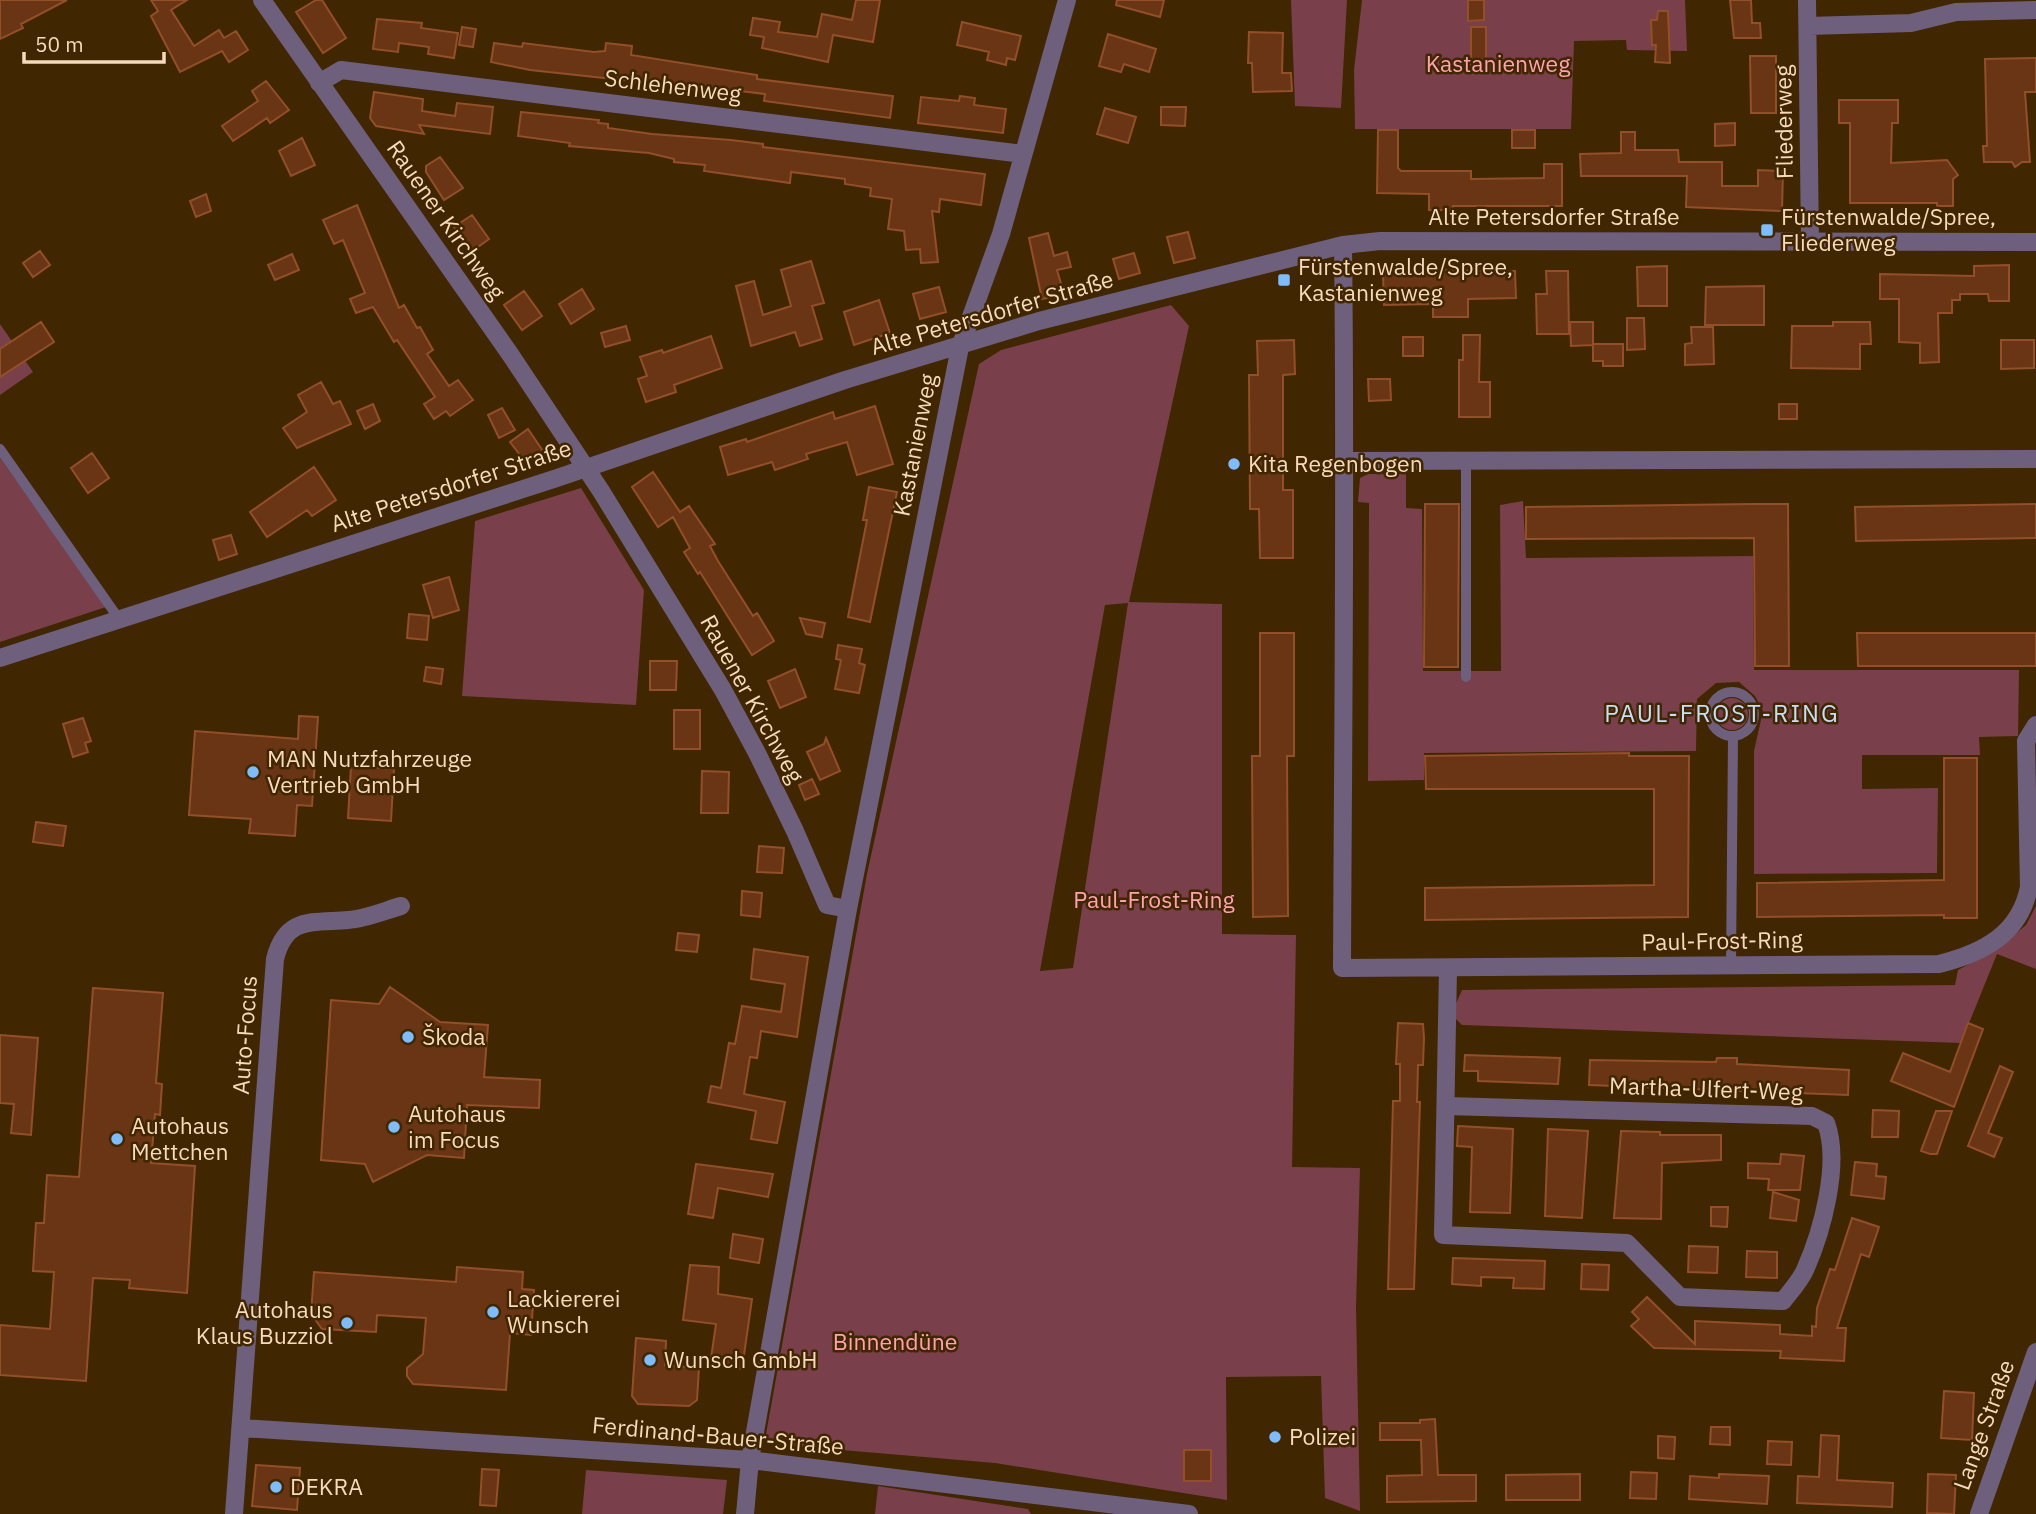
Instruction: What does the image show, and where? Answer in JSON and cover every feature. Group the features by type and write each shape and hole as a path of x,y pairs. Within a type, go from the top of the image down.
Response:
{"street":[{"name":"Rauener Kirchweg","path":"262,0 586,467 723,690 795,831 827,905 848,909"},
{"name":"Kastanienweg","path":"848,909 960,347 1001,234 1067,0"},
{"name":"Fliederweg","path":"1807,0 1810,243"},
{"path":"1808,26 1911,23 1956,12 2036,10"},
{"name":"Schlehenweg","path":"319,83 341,70 1023,154"},
{"name":"Alte Petersdorfer Straße","path":"0,657 845,380 1040,321 1343,245 1380,241 2036,242"},
{"name":"Paul-Frost-Ring","path":"1343,245 1346,461 1342,678 1342,968 1448,970 1939,964 1966,957 1992,942 2015,923 2025,907 2029,887 2026,741 2036,724"},
{"path":"1346,461 2036,459"},
{"name":"Auto-Focus","path":"234,1514 278,946 289,931 309,920 350,920 401,906"},
{"path":"745,1514 750,1460 848,909"},
{"name":"Martha-Ulfert-Weg","path":"1446,1105 1812,1116 1826,1123 1832,1140 1826,1207 1804,1272 1783,1301 1680,1297 1627,1244 1443,1235 1448,970"},
{"name":"Lange Straße","path":"1979,1514 2036,1352"},
{"name":"Ferdinand-Bauer-Straße","path":"241,1428 750,1460 1189,1514"}],"lane":[{"path":"0,449 119,619"},
{"path":"1466,461 1466,677"},
{"path":"1727,692 1748,698 1754,711 1747,731 1733,737 1719,733 1709,713 1715,699 1727,692"},
{"path":"1731,966 1733,737"}],"green space":[{"path":"1291,0 1347,0 1341,108 1295,106"},
{"name":"Kastanienweg","path":"1362,0 1685,0 1687,51 1627,50 1626,40 1574,41 1571,129 1355,129 1354,70"},
{"name":"Binnendüne","path":"1171,305 1189,326 1129,602 1222,604 1222,934 1296,935 1292,1167 1360,1168 1356,1307 1360,1511 1325,1498 1321,1376 1226,1377 1227,1500 995,1463 771,1444 766,1434 867,874 979,364 1001,350","holes":["1128,603 1073,968 1040,971 1105,605"]},
{"path":"0,324 33,372 0,395"},
{"path":"0,458 106,607 0,642"},
{"path":"1368,474 1406,474 1406,508 1422,509 1423,671 1501,671 1500,505 1523,501 1526,558 1753,556 1754,670 2019,670 2018,736 1979,737 1980,755 1862,755 1862,789 1938,788 1937,873 1754,874 1754,751 1763,711 1755,696 1739,682 1716,683 1697,699 1696,751 1424,753 1424,780 1368,781 1369,503 1358,502 1360,478"},
{"path":"581,488 644,590 636,705 462,696 475,521"},
{"path":"1732,698 1743,703 1748,714 1743,725 1732,730 1721,725 1716,714 1721,703"},
{"path":"2036,906 2036,969 1997,954 1961,1043 1462,1025 1455,1018 1454,1008 1462,990 1955,985 1958,970 2001,946 2026,925"},
{"path":"586,1470 727,1480 723,1514 582,1514"},
{"path":"878,1486 1028,1509 1031,1514 875,1514"}],"building":[{"path":"0,0 67,0 21,24 23,28 0,39"},
{"path":"151,0 187,0 171,10 194,46 219,30 224,38 236,31 248,50 229,62 222,51 180,72 151,16 158,11"},
{"path":"316,0 322,0 346,38 323,53 296,12"},
{"path":"856,0 880,0 873,42 833,35 828,62 762,48 764,37 750,35 753,18 780,22 778,32 817,37 822,14 852,20"},
{"path":"1117,0 1164,0 1160,17 1116,5"},
{"path":"1468,0 1484,0 1484,20 1468,21"},
{"path":"1730,0 1751,0 1752,23 1760,23 1761,38 1734,38"},
{"path":"1658,11 1668,11 1670,63 1655,62 1656,45 1652,45 1651,20 1657,20"},
{"path":"377,19 422,23 421,28 458,33 454,58 428,54 429,47 399,43 398,52 373,49"},
{"path":"962,22 1021,36 1015,60 1007,58 1006,65 987,60 989,52 957,45"},
{"path":"462,27 476,29 473,47 459,45"},
{"path":"1471,27 1486,27 1486,65 1471,65"},
{"path":"1249,32 1283,33 1282,73 1291,73 1292,91 1253,92 1252,63 1248,63"},
{"path":"1108,34 1156,49 1149,72 1124,64 1121,72 1099,66"},
{"path":"494,43 522,47 523,43 594,52 605,51 606,43 632,46 631,55 757,75 757,79 893,96 890,118 764,101 765,94 732,90 731,96 678,86 530,70 491,62"},
{"path":"1750,56 1776,56 1776,113 1751,113"},
{"path":"2036,58 2036,92 2025,92 2030,162 2022,162 2015,167 2012,162 1984,162 1983,146 1987,146 1985,59"},
{"path":"266,81 289,110 270,123 267,118 233,141 222,126 258,101 252,91"},
{"path":"374,92 423,99 422,111 455,116 457,103 493,107 490,134 419,125 424,134 376,126 370,118"},
{"path":"960,96 975,98 974,105 1006,109 1003,133 918,123 921,97 959,101"},
{"path":"1839,100 1898,100 1898,123 1892,123 1891,163 1947,160 1958,175 1953,179 1953,206 1937,206 1937,203 1850,203 1850,123 1839,123"},
{"path":"1161,107 1186,107 1185,126 1161,125"},
{"path":"1105,108 1136,117 1128,143 1097,134"},
{"path":"521,112 599,120 598,123 608,124 608,128 652,134 731,140 763,144 763,147 985,174 981,205 940,199 939,212 932,211 938,262 921,263 920,249 906,250 904,231 888,229 892,199 870,196 871,188 845,184 845,179 791,172 790,183 704,171 705,165 674,162 674,159 649,153 569,146 570,143 518,136"},
{"path":"1735,123 1735,145 1715,146 1715,124"},
{"path":"1378,130 1398,130 1398,168 1401,171 1471,171 1471,179 1544,178 1544,164 1562,164 1562,206 1453,206 1453,210 1429,210 1429,194 1377,193"},
{"path":"1512,130 1535,130 1535,148 1512,148"},
{"path":"1621,132 1635,132 1635,150 1678,150 1679,162 1722,162 1722,186 1758,186 1758,170 1783,171 1782,211 1686,207 1687,176 1581,176 1580,154 1621,153"},
{"path":"302,138 315,165 291,176 279,151"},
{"path":"440,157 463,188 444,200 426,172 426,166"},
{"path":"206,194 211,211 196,217 190,201"},
{"path":"357,205 399,308 404,305 417,328 420,327 433,350 427,354 449,386 458,380 473,400 450,416 446,411 434,419 424,404 435,397 397,340 394,342 373,307 356,313 350,299 365,293 343,240 334,244 323,220"},
{"path":"472,215 489,239 471,252 454,227"},
{"path":"1188,232 1195,258 1174,263 1167,237"},
{"path":"1048,233 1054,256 1067,252 1071,267 1057,270 1064,294 1042,299 1029,238"},
{"path":"40,251 50,265 33,277 23,263"},
{"path":"1134,253 1140,273 1119,279 1113,259"},
{"path":"292,254 299,270 275,280 268,265"},
{"path":"811,261 824,303 812,306 822,339 800,346 795,332 751,346 736,286 754,281 763,315 791,306 781,270"},
{"path":"2009,265 2009,301 1989,301 1988,294 1960,294 1960,300 1952,300 1952,313 1938,313 1939,362 1920,363 1920,343 1899,342 1899,299 1880,299 1880,274 1974,276 1974,266"},
{"path":"1667,266 1667,306 1638,306 1637,267"},
{"path":"1433,270 1515,271 1516,298 1468,299 1468,317 1433,317 1433,304 1384,305 1383,274 1433,273"},
{"path":"1546,271 1568,271 1569,334 1537,334 1536,294 1547,294"},
{"path":"1764,286 1764,325 1705,325 1706,287"},
{"path":"939,287 946,312 920,319 913,294"},
{"path":"582,289 594,309 571,324 559,304"},
{"path":"524,291 542,316 522,330 504,305"},
{"path":"879,300 890,333 854,345 844,312"},
{"path":"1627,318 1644,318 1645,349 1627,350"},
{"path":"41,322 54,342 0,377 0,349"},
{"path":"1570,322 1593,322 1593,344 1623,344 1623,366 1603,366 1603,361 1593,361 1593,345 1571,346"},
{"path":"1833,322 1870,322 1871,344 1860,344 1860,369 1791,368 1792,326 1833,326"},
{"path":"626,326 630,340 605,347 601,333"},
{"path":"1691,327 1713,327 1714,364 1685,365 1685,344 1692,343"},
{"path":"1463,335 1480,335 1479,382 1490,382 1490,417 1459,417 1459,360 1463,360"},
{"path":"711,336 722,368 674,385 676,392 646,402 638,379 647,376 640,357 662,350 663,353"},
{"path":"1403,337 1423,337 1423,356 1403,356"},
{"path":"1294,340 1295,374 1283,375 1283,490 1293,490 1293,558 1260,558 1259,509 1250,509 1249,375 1258,375 1257,341"},
{"path":"2001,340 2034,340 2034,368 2001,369"},
{"path":"1368,379 1390,379 1391,400 1369,401"},
{"path":"321,382 333,404 340,401 351,424 297,448 283,428 307,412 298,395"},
{"path":"373,404 380,421 365,429 357,411"},
{"path":"1779,404 1797,404 1797,419 1779,419"},
{"path":"875,406 893,464 857,475 847,442 806,454 808,459 775,470 772,462 728,475 720,447 746,439 747,442 833,412 835,419"},
{"path":"502,408 515,430 499,438 488,415"},
{"path":"528,429 543,451 526,463 510,442"},
{"path":"92,453 109,478 88,493 71,468"},
{"path":"314,467 336,500 312,516 307,510 267,537 250,512"},
{"path":"653,472 680,512 689,506 715,544 710,546 718,561 753,616 757,613 774,641 752,655 700,572 698,574 684,552 690,548 673,517 658,527 632,487"},
{"path":"869,487 897,492 870,622 848,617 867,520 863,520"},
{"path":"1425,504 1459,504 1458,667 1424,667"},
{"path":"1788,504 1789,666 1755,666 1754,538 1526,539 1526,507"},
{"path":"2036,504 2036,538 1856,541 1855,507"},
{"path":"231,535 237,554 219,560 213,540"},
{"path":"449,577 459,610 433,618 423,585"},
{"path":"409,614 429,616 427,640 407,638"},
{"path":"800,618 825,623 822,637 806,634"},
{"path":"1260,633 1294,633 1294,756 1287,756 1288,916 1253,917 1252,756 1260,756"},
{"path":"1857,633 2036,633 2036,666 1858,666"},
{"path":"838,645 862,649 859,663 865,665 859,693 835,689 841,660 836,659"},
{"path":"650,661 677,661 676,690 650,690"},
{"path":"426,667 443,669 441,684 424,681"},
{"path":"795,669 806,697 780,708 768,681"},
{"path":"674,710 700,710 700,749 674,749"},
{"name":"MAN Nutzfahrzeuge Vertrieb GmbH","path":"299,716 318,717 312,806 297,805 295,836 249,833 251,819 189,815 195,731 298,739"},
{"path":"83,718 91,741 85,743 88,752 73,757 63,724"},
{"path":"826,738 840,771 820,780 807,752 824,744"},
{"path":"1629,753 1629,756 1689,756 1688,917 1425,920 1425,888 1654,885 1654,789 1426,789 1425,756"},
{"path":"1944,758 1977,758 1977,918 1944,918 1944,915 1757,917 1757,883 1944,880"},
{"path":"351,766 394,769 391,821 348,818"},
{"path":"702,771 729,772 728,813 701,813"},
{"path":"812,779 819,794 805,800 799,785"},
{"path":"36,822 66,826 63,846 33,842"},
{"path":"759,846 784,848 782,873 757,872"},
{"path":"742,891 762,893 760,917 741,915"},
{"path":"678,933 699,935 697,952 676,950"},
{"path":"754,949 808,957 797,1037 761,1031 757,1058 750,1057 744,1094 785,1102 777,1143 751,1139 756,1111 708,1102 711,1086 721,1088 729,1043 735,1044 742,1006 781,1012 785,984 751,979"},
{"path":"390,987 440,1022 488,1025 484,1077 540,1080 539,1108 467,1105 464,1158 427,1155 373,1182 365,1164 321,1160 331,1000 379,1004"},
{"name":"Autohaus Mettchen","path":"93,988 163,993 156,1083 162,1084 160,1115 155,1114 151,1163 195,1166 187,1293 129,1288 130,1280 93,1278 86,1381 0,1375 0,1325 50,1329 54,1272 33,1271 36,1223 44,1223 47,1175 79,1177"},
{"path":"1398,1023 1423,1024 1424,1038 1423,1065 1418,1065 1417,1102 1420,1102 1414,1289 1388,1289 1393,1101 1400,1101 1400,1064 1396,1064"},
{"path":"1968,1023 1983,1029 1954,1107 1891,1081 1903,1053 1950,1072"},
{"path":"0,1035 38,1038 31,1135 11,1133 14,1104 0,1103"},
{"path":"1465,1055 1560,1058 1558,1084 1478,1081 1478,1071 1464,1071"},
{"path":"1717,1058 1737,1058 1737,1064 1849,1070 1848,1095 1589,1085 1590,1060 1716,1062"},
{"path":"2000,1066 2013,1072 1988,1133 2002,1138 1994,1157 1968,1146"},
{"path":"1873,1110 1899,1111 1898,1137 1872,1137"},
{"path":"1936,1111 1952,1111 1937,1154 1930,1154 1921,1151"},
{"path":"1458,1126 1513,1129 1510,1213 1470,1212 1472,1147 1457,1146"},
{"path":"1548,1129 1588,1131 1582,1218 1545,1216"},
{"path":"1621,1131 1660,1132 1660,1135 1721,1135 1721,1160 1662,1163 1661,1219 1614,1218"},
{"path":"1781,1154 1804,1156 1800,1190 1768,1190 1769,1179 1748,1178 1748,1163 1780,1164"},
{"path":"1855,1162 1877,1164 1876,1176 1886,1177 1884,1199 1851,1195"},
{"path":"696,1164 773,1174 768,1197 718,1188 713,1218 688,1214"},
{"path":"1773,1192 1799,1200 1796,1221 1770,1218"},
{"path":"1711,1207 1728,1207 1727,1227 1711,1226"},
{"path":"1852,1218 1879,1227 1869,1257 1861,1254 1837,1328 1846,1328 1844,1361 1780,1358 1781,1351 1654,1348 1631,1326 1639,1319 1632,1312 1647,1297 1695,1344 1695,1321 1780,1325 1780,1334 1812,1336 1812,1326 1816,1327 1817,1308 1830,1269 1835,1270"},
{"path":"733,1234 763,1239 759,1263 730,1258"},
{"path":"1689,1246 1718,1247 1717,1273 1688,1272"},
{"path":"1747,1251 1777,1252 1777,1278 1746,1277"},
{"path":"1453,1258 1545,1261 1544,1289 1513,1288 1514,1278 1481,1277 1481,1286 1452,1284"},
{"path":"1582,1264 1609,1265 1608,1290 1581,1289"},
{"path":"690,1265 719,1267 718,1294 752,1299 742,1369 710,1365 716,1324 683,1320"},
{"path":"457,1267 523,1272 522,1289 534,1290 531,1335 510,1333 506,1390 413,1384 407,1376 407,1368 423,1354 426,1318 377,1315 376,1332 322,1329 311,1314 314,1272 456,1282"},
{"name":"Wunsch GmbH","path":"636,1338 666,1341 665,1365 699,1368 697,1400 689,1406 638,1404 632,1396"},
{"path":"1944,1391 1974,1393 1972,1440 1941,1438"},
{"path":"1435,1419 1438,1475 1476,1475 1476,1501 1387,1502 1387,1476 1422,1475 1421,1440 1380,1440 1380,1423 1420,1423 1420,1420"},
{"path":"1711,1427 1730,1427 1730,1445 1710,1444"},
{"path":"1821,1435 1839,1436 1837,1480 1893,1483 1892,1507 1797,1503 1798,1476 1819,1477"},
{"path":"1658,1436 1675,1437 1674,1459 1658,1458"},
{"path":"1768,1441 1792,1442 1791,1465 1767,1464"},
{"path":"1184,1450 1211,1450 1211,1481 1184,1481"},
{"name":"DEKRA","path":"256,1465 300,1468 297,1510 252,1506"},
{"path":"482,1469 499,1470 496,1506 480,1505"},
{"path":"1631,1472 1657,1473 1656,1499 1630,1498"},
{"path":"1580,1474 1580,1500 1506,1500 1506,1475"},
{"path":"1719,1474 1769,1476 1767,1504 1689,1499 1690,1476 1719,1478"},
{"path":"1928,1474 1956,1475 1954,1514 1927,1513"}],"place":[{"name":"Fürstenwalde/Spree, Fliederweg","path":"1767,230"},
{"name":"Fürstenwalde/Spree, Kastanienweg","path":"1284,280"},
{"name":"Kita Regenbogen","path":"1234,464"},
{"name":"MAN Nutzfahrzeuge Vertrieb GmbH","path":"253,772"},
{"name":"Škoda","path":"408,1037"},
{"name":"Autohaus im Focus","path":"394,1127"},
{"name":"Autohaus Mettchen","path":"117,1139"},
{"name":"Lackiererei Wunsch","path":"493,1312"},
{"name":"Autohaus Klaus Buzziol","path":"347,1323"},
{"name":"Wunsch GmbH","path":"650,1360"},
{"name":"Polizei","path":"1275,1437"},
{"name":"DEKRA","path":"276,1487"}],"district":[{"name":"PAUL-FROST-RING","path":"1722,714"}]}
